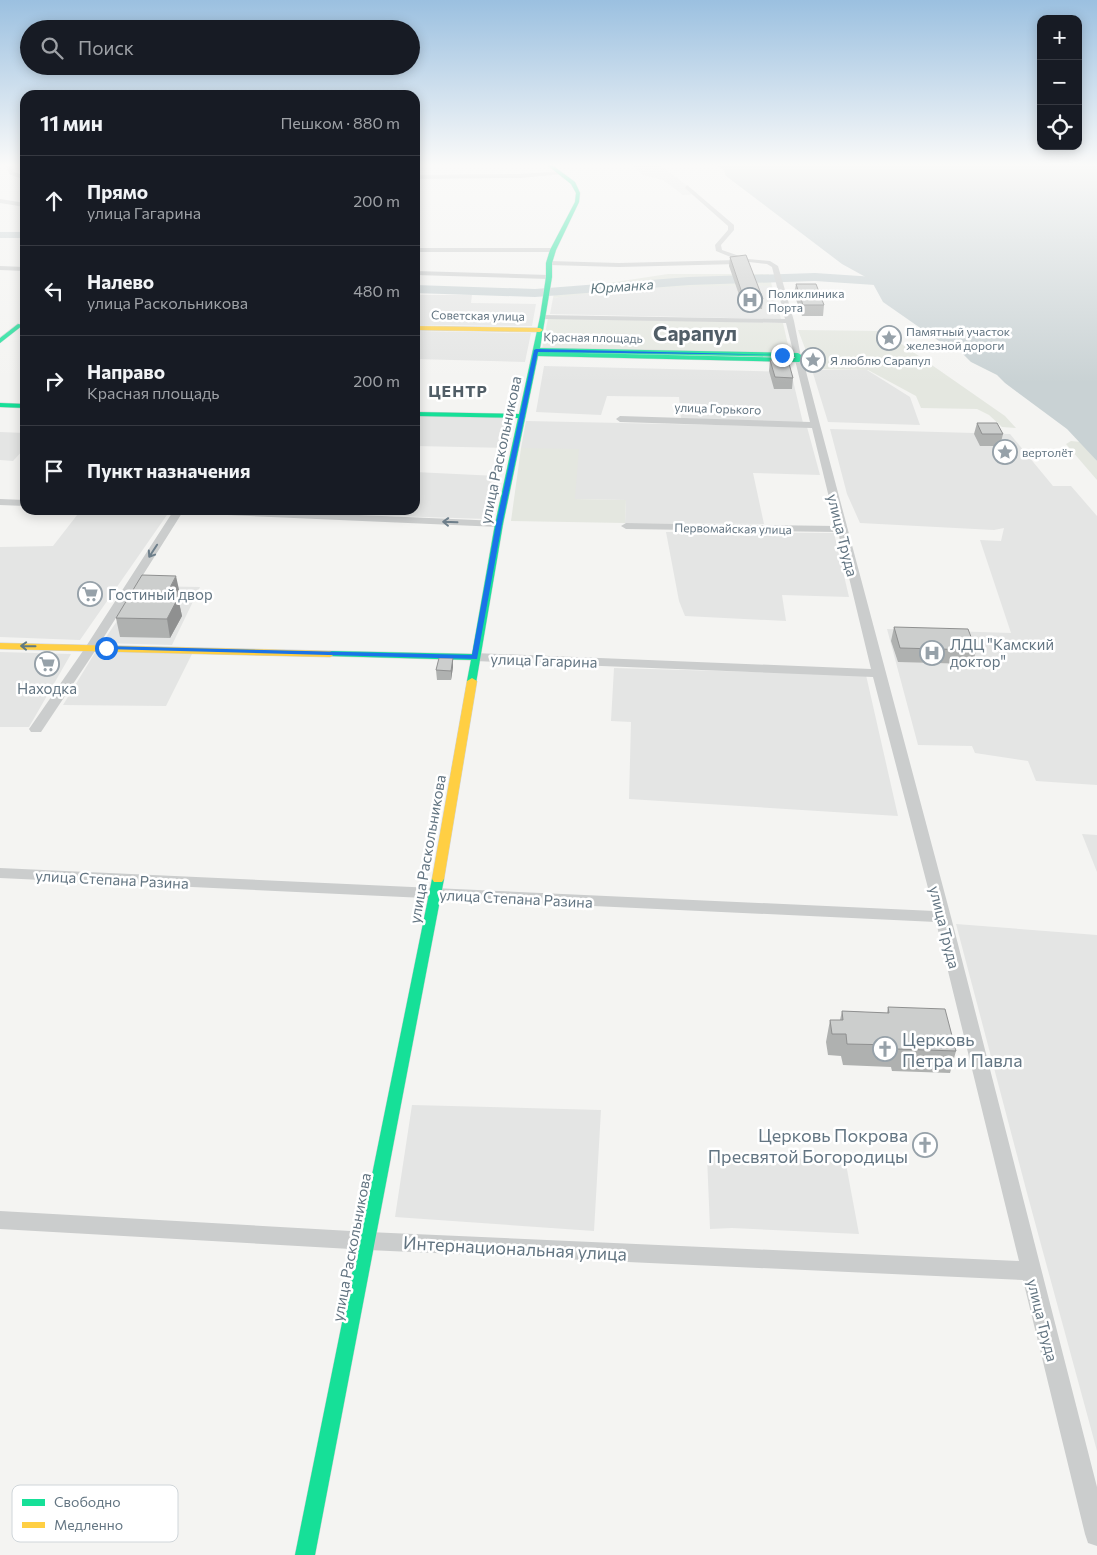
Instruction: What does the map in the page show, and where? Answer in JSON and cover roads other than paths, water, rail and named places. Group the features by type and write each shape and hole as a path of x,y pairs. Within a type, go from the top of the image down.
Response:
{"main road":[{"name":"улица Раскольникова","path":"305,1555 435,895 499,524 543,316 549,278 549,262 559,238"},
{"path":"0,325 20,324"},
{"path":"0,341 20,326"},
{"name":"Советская улица","path":"420,328 540,330"},
{"name":"Красная площадь","path":"536,352 799,357"},
{"path":"0,406 20,406"},
{"path":"420,414 523,416"},
{"name":"улица Гагарина","path":"0,646 475,658"}],"street":[{"path":"724,238 718,245 719,250 747,261"},
{"path":"420,250 553,250"},
{"path":"549,262 619,265 747,261"},
{"name":"улица Труда","path":"747,261 768,262 775,266 777,272 878,673 943,917 1097,1534"},
{"path":"0,268 20,269"},
{"path":"420,273 549,278"},
{"name":"Красная площадь","path":"543,316 790,321"},
{"name":"улица Горького","path":"620,419 816,425"},
{"path":"0,502 20,503"},
{"path":"36,729 91,648 176,515"},
{"path":"293,515 499,524"},
{"name":"Первомайская улица","path":"626,526 841,529"},
{"name":"улица Гагарина","path":"475,658 878,673"},
{"name":"улица Степана Разина","path":"0,873 435,895 943,917"},
{"name":"Интернациональная улица","path":"0,1220 368,1241 1030,1271"}],"waterway":[{"name":"Юрманка","path":"420,289 535,293 689,281 815,277 875,281 904,278"}],"place":[{"name":"Поликлиника Порта","path":"750,300"},
{"name":"Памятный участок железной дороги","path":"889,338"},
{"name":"Я люблю Сарапул","path":"813,360"},
{"name":"вертолёт","path":"1005,452"},
{"name":"Гостиный двор","path":"90,594"},
{"name":"ЛДЦ \"Камский доктор\"","path":"932,653"},
{"name":"Находка","path":"47,664"},
{"name":"Церковь Петра и Павла","path":"885,1049"},
{"name":"Церковь Покрова Пресвятой Богородицы","path":"925,1145"}],"district":[{"name":"Сарапул","path":"695,332"},
{"name":"ЦЕНТР","path":"458,390"}]}
